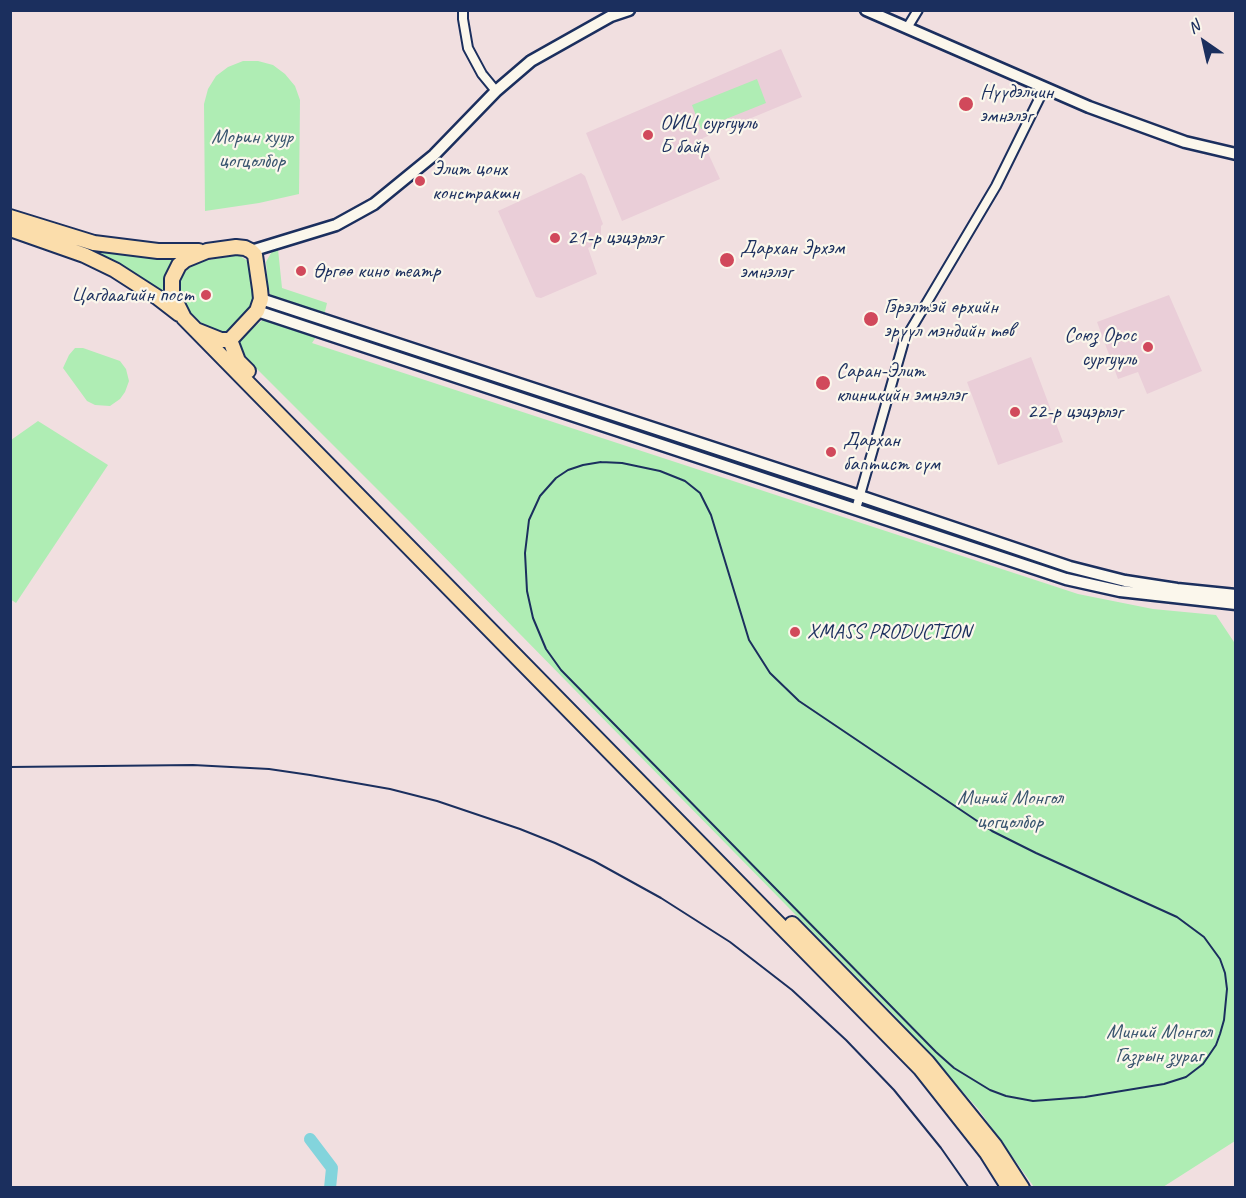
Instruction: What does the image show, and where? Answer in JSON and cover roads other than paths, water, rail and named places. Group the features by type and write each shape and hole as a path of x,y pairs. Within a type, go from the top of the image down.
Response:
{"highway":[{"path":"10,217 94,243 158,251 207,251 236,247 251,251 255,255 257,265 259,305 230,340"},
{"path":"10,229 84,255 115,270 157,297 184,318 920,1068 987,1153 1009,1188"},
{"path":"184,318 172,294 172,279 179,265 185,260 207,251"},
{"path":"196,330 221,340 230,340"},
{"path":"230,340 238,361 927,1062 995,1146 1022,1188"}],"main road":[{"path":"251,251 336,225 374,204 434,155 496,91 531,61 611,16 629,10"},
{"path":"866,10 1044,89 1185,142 1236,154"},
{"path":"259,305 860,496 1070,567 1134,582 1236,595"},
{"path":"259,305 1066,579 1120,591 1236,604"}],"street":[{"path":"463,10 468,48 482,74 496,91"},
{"path":"907,28 918,10"},
{"path":"856,509 904,341 996,186 1044,89"}],"waterway":[{"path":"310,1139 332,1168 330,1188"}],"railway":[{"path":"601,462 622,463 660,471 685,481 700,493 711,515 749,640 770,673 799,701 992,831 1177,917 1204,937 1220,959 1227,989 1224,1020 1220,1034 1216,1045 1203,1064 1186,1077 1164,1084 1085,1097 1033,1101 1006,1096 990,1090 954,1068 936,1052 561,670 546,649 533,618 527,591 525,553 529,520 540,496 556,478 568,470 601,462"},
{"path":"10,767 193,765 269,769 390,789 437,801 555,843 594,861 661,898 730,942 792,990 846,1040 894,1090 941,1148 969,1188"}],"place":[{"name":"Нүүдэлчин эмнэлэг","path":"966,104"},
{"name":"ОИЦ сургууль Б байр","path":"648,135"},
{"name":"Элит цонх констракшн","path":"420,181"},
{"name":"21-р цэцэрлэг","path":"555,238"},
{"name":"Дархан Эрхэм эмнэлэг","path":"727,260"},
{"name":"Өргөө кино театр","path":"301,271"},
{"name":"Цагдаагийн пост","path":"206,295"},
{"name":"Гэрэлтэй өрхийн эрүүл мэндийн төв","path":"871,319"},
{"name":"Союз Орос сургууль","path":"1148,347"},
{"name":"Саран-Элит клиникийн эмнэлэг","path":"823,383"},
{"name":"22-р цэцэрлэг","path":"1015,412"},
{"name":"Дархан баптист сүм","path":"831,452"},
{"name":"XMASS PRODUCTION","path":"795,632"}],"park label":[{"name":"Морин хуур цогцолбор","path":"252,149"},
{"name":"Миний Монгол цогцолбор","path":"1010,810"},
{"name":"Миний Монгол Газрын зураг","path":"1159,1044"}]}
